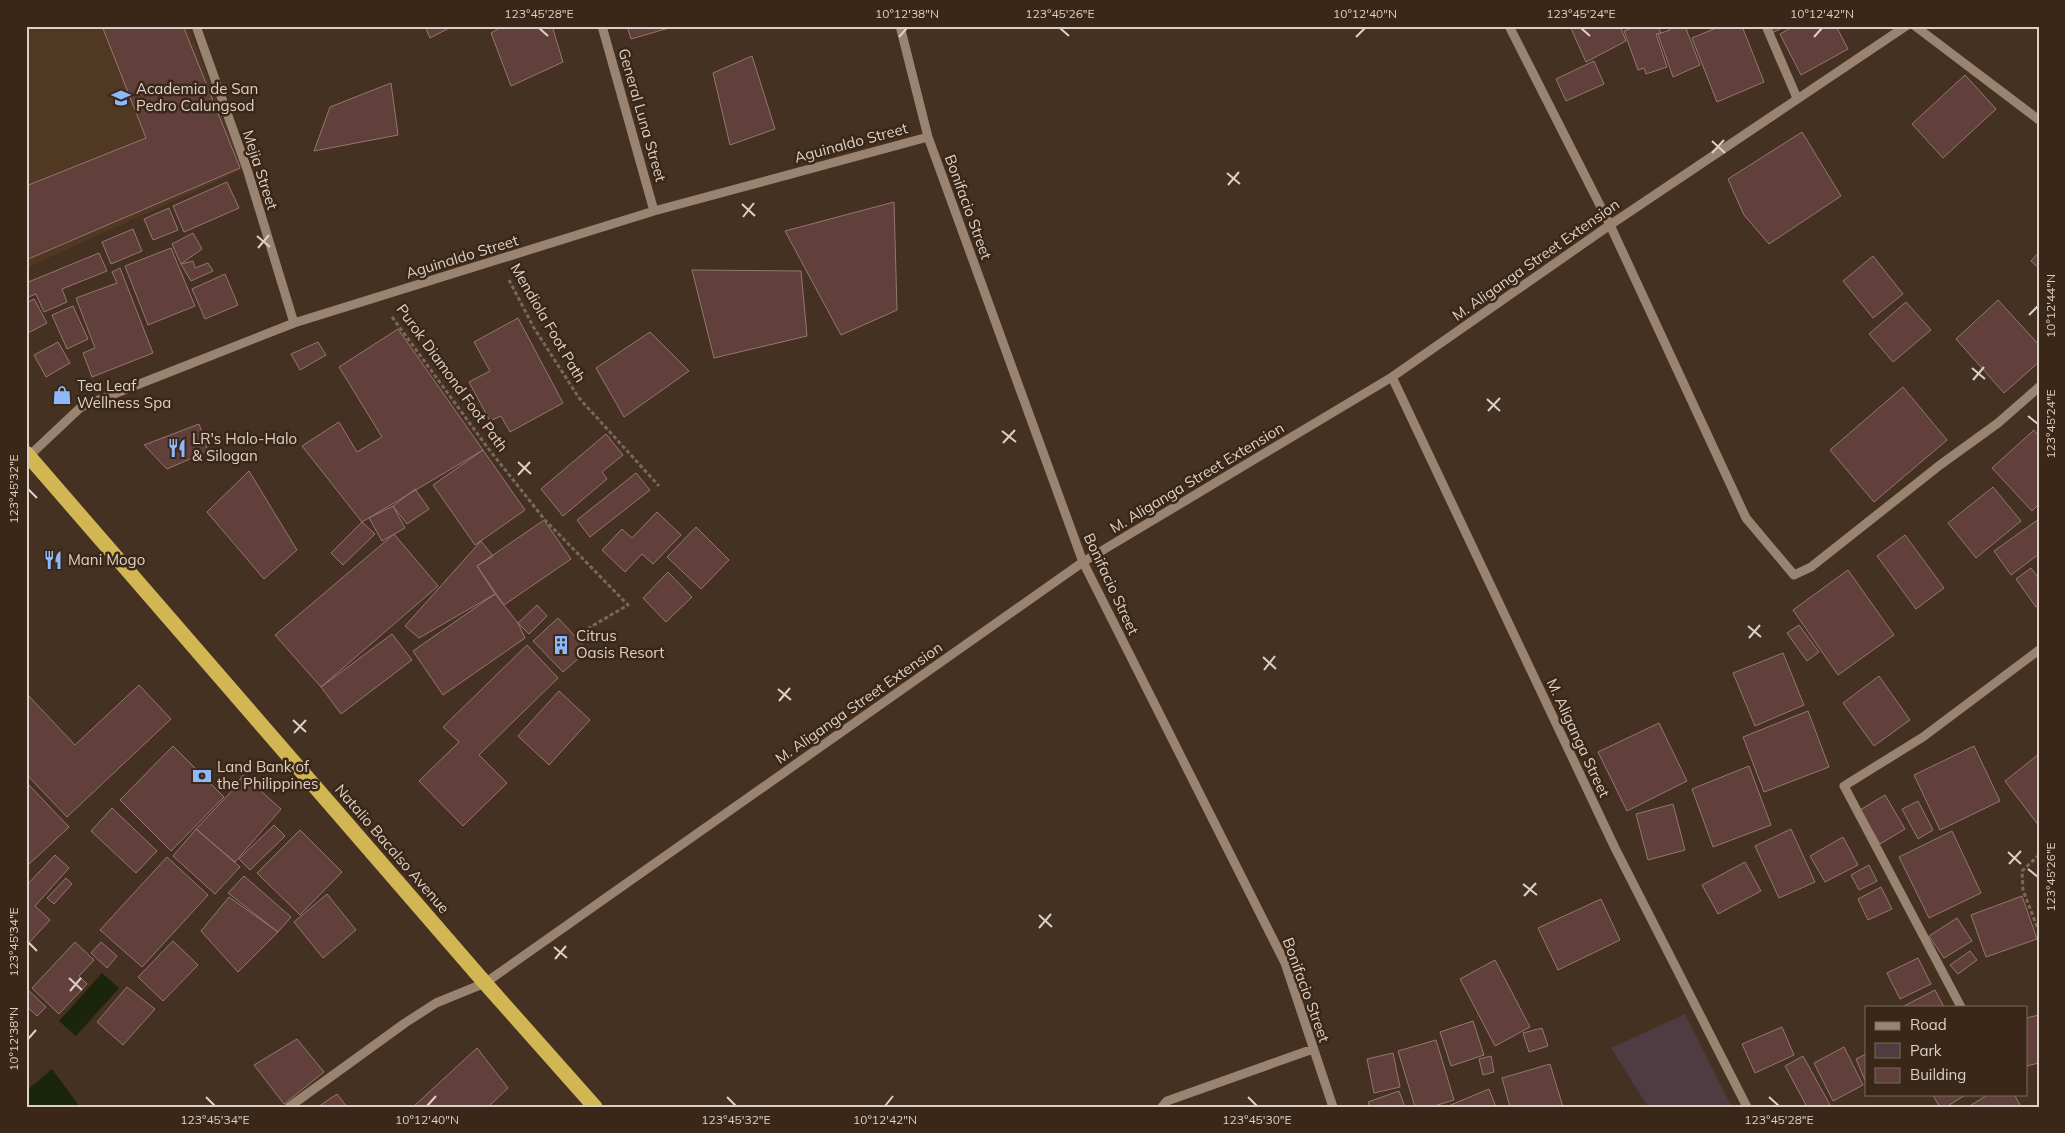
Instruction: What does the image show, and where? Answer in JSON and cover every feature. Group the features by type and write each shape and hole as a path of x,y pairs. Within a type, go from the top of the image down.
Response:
{"highway":[{"name":"Natalio Bacalso Avenue","path":"28,454 485,983 595,1107"}],"street":[{"name":"Mejia Street","path":"196,26 246,169 294,323"},
{"name":"General Luna Street","path":"602,26 654,211"},
{"name":"Bonifacio Street","path":"900,26 928,137 1083,562 1284,963 1333,1107"},
{"path":"1510,26 1610,225 1746,518 1794,575 1810,568 1918,482 1998,423 2039,387"},
{"path":"1766,26 1797,98"},
{"name":"M. Aliganga Street Extension","path":"289,1107 436,1003 485,983 1083,562 1392,377 1610,225 1906,26"},
{"path":"1915,26 2039,120"},
{"name":"Aguinaldo Street","path":"28,454 81,407 294,323 654,211 928,137"},
{"name":"M. Aliganga Street","path":"1392,377 1615,848 1747,1107"},
{"path":"1960,1006 1844,786 1923,737 2039,650"},
{"path":"1162,1107 1167,1102 1313,1050"}],"path":[{"name":"Mendiola Foot Path","path":"498,260 534,328 579,398 659,486"},
{"name":"Purok Diamond Foot Path","path":"381,296 392,317 498,462 545,520 628,605 575,636"},
{"path":"2039,855 2022,871 2023,890 2039,932"}],"shaded area":[{"name":"Academia de San Pedro Calungsod","path":"26,26 188,26 244,169 26,268"},
{"path":"102,973 119,988 76,1036 59,1021"},
{"path":"52,1069 80,1107 26,1107 26,1091"}],"green space":[{"path":"1685,1014 1732,1107 1648,1107 1611,1048"}],"building":[{"path":"102,26 183,26 240,168 26,260 26,186 146,138"},
{"path":"425,26 453,26 430,38"},
{"path":"503,26 552,26 563,62 511,86 491,33"},
{"path":"627,26 676,26 631,39"},
{"path":"1570,26 1620,26 1626,41 1586,62"},
{"path":"1637,26 1658,26 1661,33 1656,34 1667,67 1646,74 1644,68 1638,70 1624,31"},
{"path":"1669,26 1685,26 1700,65 1673,77 1658,34 1670,30"},
{"path":"1721,26 1742,26 1764,82 1717,102 1692,38"},
{"path":"1769,26 1786,26 1772,33"},
{"path":"1794,26 1836,26 1848,49 1801,75 1780,34"},
{"path":"752,56 775,129 730,145 713,73"},
{"path":"1594,61 1604,84 1566,101 1556,79"},
{"path":"1965,75 1996,109 1943,158 1912,124"},
{"path":"391,83 398,135 314,151 330,107"},
{"path":"1802,132 1841,196 1769,244 1744,215 1728,179"},
{"path":"227,182 239,208 184,232 173,206"},
{"path":"894,202 897,310 841,335 785,231"},
{"path":"169,208 178,230 153,240 144,219"},
{"path":"133,229 142,251 111,264 102,242"},
{"path":"193,233 202,249 181,264 172,244"},
{"path":"171,248 195,306 148,325 125,266"},
{"path":"2039,252 2039,268 2031,261"},
{"path":"99,253 107,271 62,289 67,302 44,312 36,294 26,298 26,283"},
{"path":"1873,256 1903,294 1873,318 1843,281"},
{"path":"193,261 195,268 208,263 213,271 191,281 181,264"},
{"path":"120,268 153,353 92,377 83,353 95,348 76,298 117,283 112,272"},
{"path":"692,270 801,271 807,336 714,358"},
{"path":"225,274 238,305 205,319 192,289"},
{"path":"34,299 47,323 26,334 26,303"},
{"path":"1998,300 2039,345 2039,362 2004,393 1956,339"},
{"path":"1906,302 1931,330 1893,362 1869,334"},
{"path":"73,306 88,339 67,349 52,315"},
{"path":"518,318 563,403 510,432 501,416 490,421 469,382 490,371 474,342"},
{"path":"398,329 483,450 362,522 302,446 339,422 357,452 382,437 339,367"},
{"path":"650,332 689,371 624,417 596,368"},
{"path":"58,342 70,363 46,377 34,355"},
{"path":"318,342 326,355 300,370 291,354"},
{"path":"1903,387 1947,440 1874,502 1830,450"},
{"name":"LR's Halo-Halo & Silogan","path":"199,424 208,451 167,469 144,445"},
{"path":"2034,430 2039,436 2039,504 2032,511 1992,468"},
{"path":"606,434 623,455 602,472 607,479 563,516 541,489"},
{"path":"483,450 525,510 475,545 433,485"},
{"path":"249,471 297,550 264,579 207,512"},
{"path":"636,473 650,490 590,537 577,520"},
{"path":"1993,487 2021,521 1976,558 1948,523"},
{"path":"415,489 429,509 407,524 393,506"},
{"path":"393,506 405,528 382,541 369,518"},
{"path":"657,512 681,535 653,564 642,554 625,572 602,550 622,529 632,538"},
{"path":"2039,519 2039,554 2011,575 1994,551"},
{"path":"544,520 571,559 504,605 477,566"},
{"path":"362,522 375,534 343,565 331,553"},
{"path":"696,527 729,560 701,589 667,557"},
{"path":"394,534 438,586 321,687 275,635"},
{"path":"1905,535 1944,588 1916,609 1877,556"},
{"path":"481,541 493,556 477,566 495,594 419,638 405,626"},
{"path":"2031,568 2039,579 2039,605 2036,607 2016,579"},
{"path":"1848,570 1894,635 1838,675 1793,610"},
{"path":"668,572 692,597 666,622 643,598"},
{"path":"495,594 518,623 525,638 443,695 413,651"},
{"path":"537,605 547,616 529,634 518,623"},
{"name":"Citrus Oasis Resort","path":"558,618 588,650 563,672 533,641"},
{"path":"1799,625 1819,652 1807,661 1787,633"},
{"path":"392,634 412,660 341,714 321,687"},
{"path":"527,645 558,678 479,755 507,783 463,826 419,781 459,742 443,727"},
{"path":"1783,653 1804,705 1755,726 1733,673"},
{"path":"1879,676 1910,720 1874,746 1843,703"},
{"path":"139,685 171,719 67,817 26,774 26,693 75,745"},
{"path":"559,691 590,720 549,765 518,736"},
{"path":"1808,711 1829,767 1764,792 1743,737"},
{"path":"1659,723 1687,781 1627,811 1598,752"},
{"path":"173,746 224,797 171,851 120,800"},
{"path":"1974,746 2000,801 1940,830 1914,775"},
{"path":"2039,754 2039,826 2005,781"},
{"path":"1749,766 1771,825 1713,847 1692,789"},
{"path":"243,775 281,809 235,862 196,829 230,793"},
{"path":"28,784 69,827 26,867 26,785"},
{"path":"1885,795 1905,829 1880,844 1860,810"},
{"path":"1918,801 1933,830 1918,839 1902,809"},
{"path":"1673,804 1685,850 1648,860 1636,814"},
{"path":"112,808 157,851 136,873 91,831"},
{"path":"274,825 285,836 250,870 239,859"},
{"path":"196,829 240,867 215,894 173,856"},
{"path":"1791,829 1815,882 1779,898 1755,846"},
{"path":"300,830 342,872 300,915 257,873"},
{"path":"1952,831 1981,893 1929,918 1899,857"},
{"path":"1843,837 1858,865 1825,882 1810,856"},
{"path":"55,855 69,868 35,906 50,920 26,946 26,886"},
{"path":"167,857 208,895 142,967 100,930"},
{"path":"1745,862 1761,891 1718,914 1702,885"},
{"path":"1869,865 1877,881 1859,890 1851,875"},
{"path":"244,876 291,917 278,932 228,893"},
{"path":"66,878 72,884 54,904 47,898"},
{"path":"1881,887 1892,909 1868,920 1858,899"},
{"path":"327,894 356,930 323,958 294,922"},
{"path":"2022,896 2037,939 1986,957 1971,915"},
{"path":"229,897 278,932 238,972 201,931"},
{"path":"1601,899 1620,940 1558,970 1538,928"},
{"path":"1957,918 1972,941 1944,958 1929,936"},
{"path":"173,941 198,965 163,1001 138,977"},
{"path":"75,942 94,960 79,976 87,984 59,1014 32,988"},
{"path":"101,942 117,956 107,968 91,953"},
{"path":"1970,951 1977,960 1958,974 1950,965"},
{"path":"1918,958 1931,984 1900,999 1887,973"},
{"path":"1495,960 1530,1027 1495,1046 1460,979"},
{"path":"127,987 155,1009 123,1045 97,1022"},
{"path":"26,988 46,1007 37,1016 26,1006"},
{"path":"1935,990 1943,1006 1904,1006"},
{"path":"2039,1015 2039,1063 2028,1066 2028,1018"},
{"path":"1473,1021 1484,1055 1451,1066 1440,1032"},
{"path":"1782,1027 1794,1055 1755,1073 1742,1044"},
{"path":"1542,1028 1548,1046 1529,1052 1523,1033"},
{"path":"297,1039 324,1072 284,1104 254,1065"},
{"path":"1436,1040 1454,1100 1431,1107 1415,1107 1398,1051"},
{"path":"1844,1047 1863,1085 1833,1101 1814,1063"},
{"path":"477,1048 508,1088 488,1107 413,1107"},
{"path":"1393,1053 1400,1087 1374,1093 1367,1059"},
{"path":"1865,1054 1865,1081 1856,1059"},
{"path":"1491,1056 1494,1072 1483,1075 1479,1059"},
{"path":"1803,1056 1830,1105 1827,1107 1807,1107 1785,1066"},
{"path":"1550,1064 1563,1107 1510,1107 1502,1078"},
{"path":"1489,1089 1496,1107 1446,1107"},
{"path":"1399,1091 1405,1107 1370,1107 1368,1102"},
{"path":"337,1094 347,1107 318,1107"},
{"path":"1933,1096 1964,1096 1946,1107 1940,1107"},
{"path":"1986,1096 2015,1096 2021,1107 1968,1107"}],"place":[{"name":"Academia de San Pedro Calungsod","path":"121,98"},
{"name":"Tea Leaf Wellness Spa","path":"62,395"},
{"name":"LR's Halo-Halo & Silogan","path":"177,448"},
{"name":"Mani Mogo","path":"53,560"},
{"name":"Citrus Oasis Resort","path":"561,645"},
{"name":"Land Bank of the Philippines","path":"202,776"}]}
